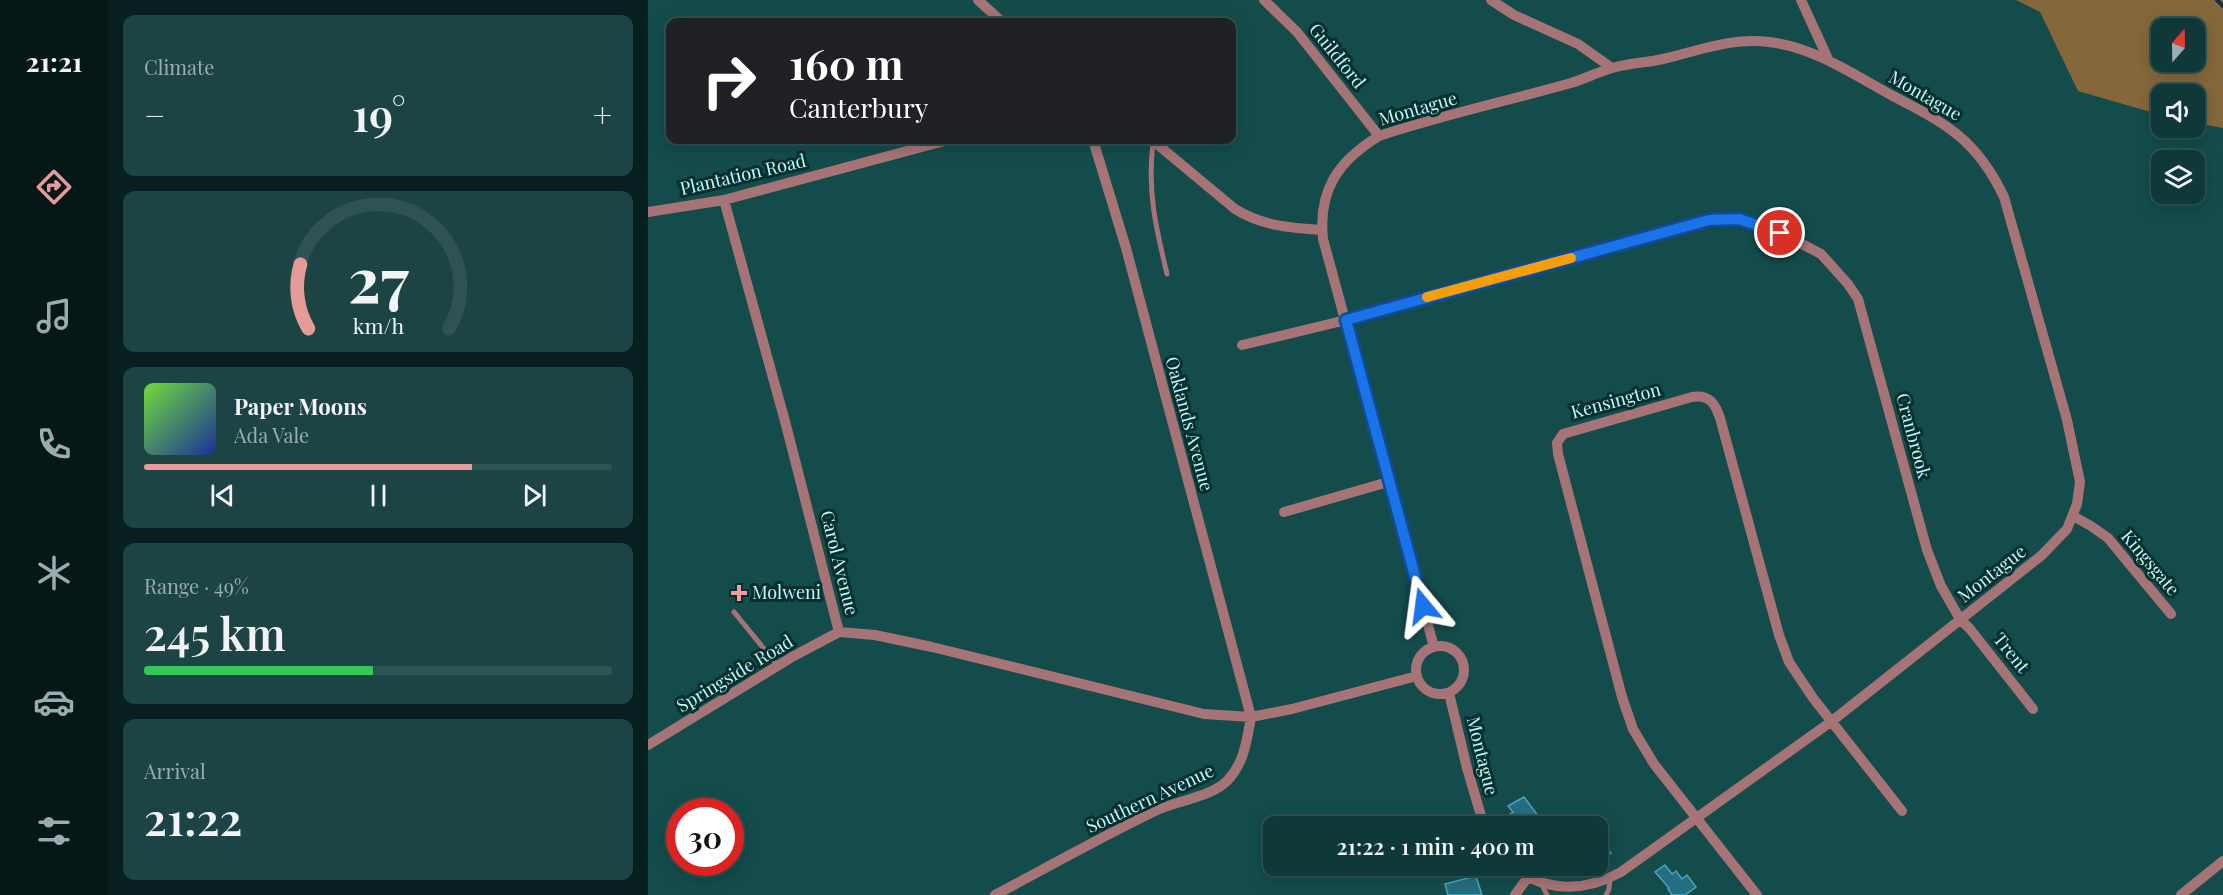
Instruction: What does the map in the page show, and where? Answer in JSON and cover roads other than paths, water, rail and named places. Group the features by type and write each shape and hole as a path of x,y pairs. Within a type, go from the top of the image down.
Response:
{"street":[{"path":"978,0 998,18"},
{"name":"Guildford","path":"1264,0 1297,32 1379,136"},
{"path":"1491,0 1514,15 1578,44 1612,68"},
{"path":"1801,0 1829,61"},
{"name":"Montague","path":"1434,647 1322,230 1322,213 1326,194 1340,168 1362,146 1379,136 1575,82 1612,68 1663,59 1718,44 1755,40 1789,46 1829,61 1935,117 1955,131 1975,150 1998,184 2013,228 2077,463 2079,494 2073,516 2061,537 2042,555 1832,721 1630,866 1610,878 1577,887 1558,886 1528,877"},
{"name":"Plantation Road","path":"648,212 724,200 933,144"},
{"name":"Oaklands Avenue","path":"1094,144 1126,248 1251,717"},
{"path":"1158,144 1246,216 1259,222 1285,227 1322,230"},
{"name":"Carol Avenue","path":"724,200 786,425 839,632 875,635 932,647 1203,714 1251,717 1292,709 1417,676"},
{"name":"Cranbrook","path":"1242,345 1346,320 1719,219 1739,219 1766,227 1821,254 1848,284 1860,304 1927,550 1934,570 1960,619"},
{"name":"Kensington","path":"1695,818 1654,764 1633,729 1622,697 1557,454 1557,443 1563,434 1692,397 1711,400 1720,418 1779,635 1789,662 1832,721"},
{"path":"1284,512 1388,482"},
{"name":"Kingsgate","path":"2073,516 2108,538 2171,614"},
{"name":"Trent","path":"1960,619 2033,709"},
{"name":"Springside Road","path":"648,745 839,632"},
{"path":"1442,646 1456,653 1464,666 1461,682 1449,693 1434,693 1426,690 1417,676 1416,669 1422,655 1434,647 1442,646"},
{"name":"Montague","path":"1449,693 1481,816"},
{"name":"Southern Avenue","path":"995,895 1156,810 1225,783 1237,769 1246,746 1251,717"},
{"path":"1832,721 1902,811"},
{"path":"1695,818 1757,895"},
{"path":"2181,895 2223,861"},
{"path":"1515,895 1528,877"}],"lane":[{"path":"1153,144 1152,209 1167,274"},
{"path":"734,612 778,666"},
{"path":"1606,895 1610,878"},
{"path":"1540,882 1547,895"}],"waterway":[{"path":"2217,0 2223,6"}],"place":[{"name":"Molweni","path":"739,593"}]}
